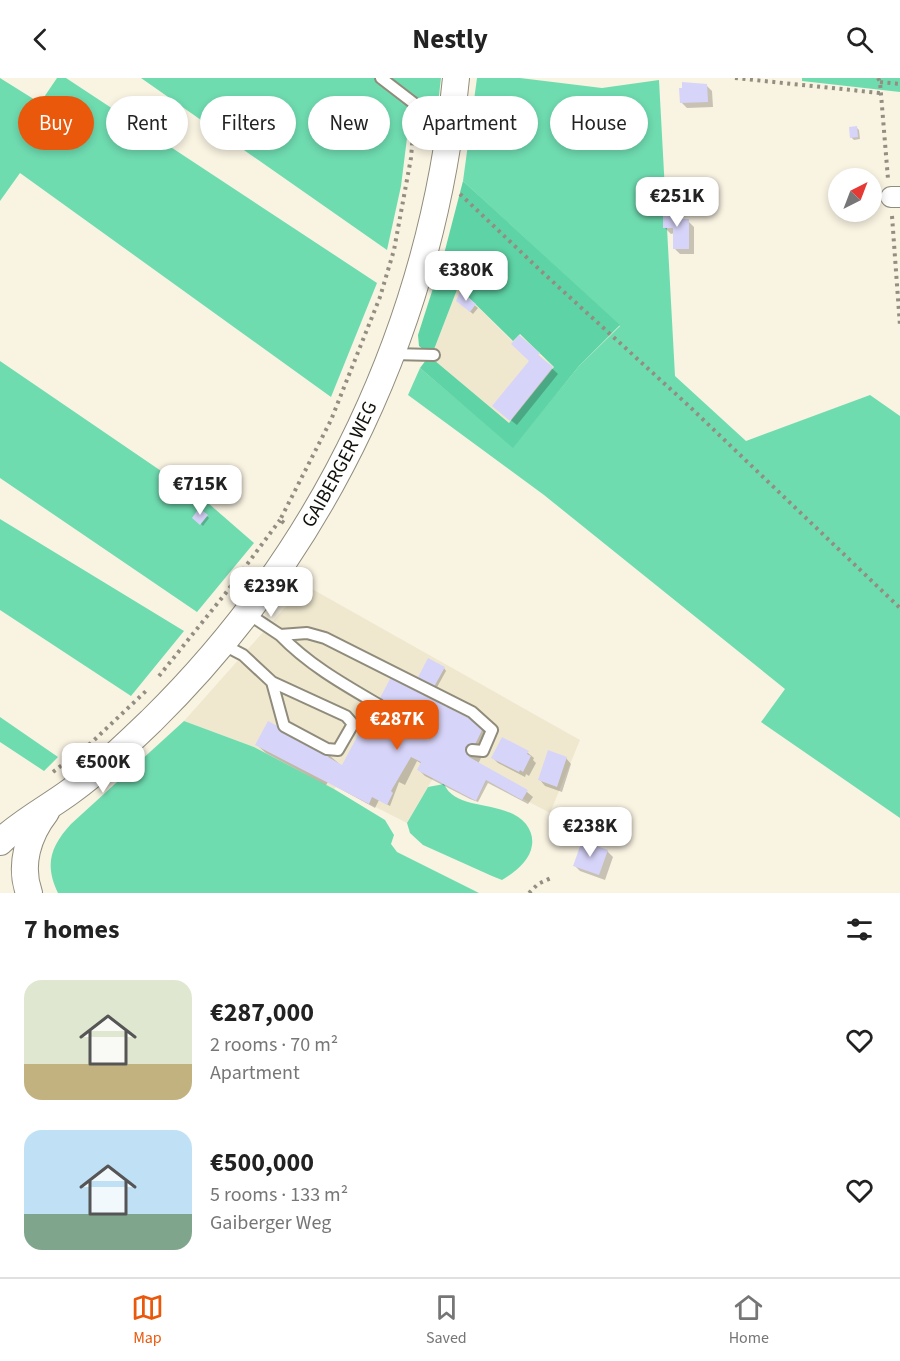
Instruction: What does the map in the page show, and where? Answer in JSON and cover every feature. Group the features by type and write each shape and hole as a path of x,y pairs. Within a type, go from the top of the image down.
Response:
{"street":[{"name":"GAIBERGER WEG","path":"454,96 456,78"},
{"name":"GAIBERGER WEG","path":"0,842 72,790 125,746 180,691 247,614 302,534 354,443 392,354 426,252 446,150"},
{"path":"28,893 25,861 28,845 34,831 52,804"}],"lane":[{"path":"381,78 405,96"},
{"path":"392,354 434,355"},
{"path":"247,614 280,635 299,654 321,670 379,705"},
{"path":"280,635 307,633 325,638 472,712 492,730 483,751 472,750"},
{"path":"222,644 243,654 272,682 346,716 353,724 338,750 327,749 284,726 272,682"}],"path":[{"path":"735,78 880,93"},
{"path":"896,197 879,80 900,84"},
{"path":"53,772 91,743 153,683 225,594 280,520 331,420 380,297 394,249 412,150"},
{"path":"442,177 689,406 900,608"},
{"path":"892,219 900,326"},
{"path":"280,520 302,534"},
{"path":"529,893 538,884 551,878"}],"shaded area":[{"path":"458,287 512,341 519,334 555,367 509,424 434,360 433,352"},
{"path":"305,585 580,740 550,813 487,780 476,801 433,778 407,823 336,787 334,789 254,747 184,721"}],"green space":[{"path":"0,78 29,96 18,96 18,150 94,150 94,96 106,104 106,150 175,150 377,283 331,397 20,173 0,201"},
{"path":"57,78 66,78 93,96 45,96"},
{"path":"141,78 441,78 439,96 402,96 402,150 406,150 401,186 387,250 244,150 296,150 296,96 200,96 200,119 188,111 188,96 167,96"},
{"path":"477,78 520,78 602,88 659,80 675,376 746,441 870,395 900,416 900,818 761,722 785,689 544,495 408,395 420,368 513,447 579,366 620,326 463,181 467,150 538,150 538,96 475,96"},
{"path":"802,78 900,78 900,92 802,81"},
{"path":"463,181 620,325 579,366 513,448 420,368 426,360 434,360 509,423 554,367 520,334 513,341 458,287 433,352 419,346 418,335 444,254"},
{"path":"0,361 208,503 254,543 197,612 0,478"},
{"path":"0,519 184,631 131,696 0,610"},
{"path":"0,717 58,757 44,771 0,742"},
{"path":"184,721 254,747 334,789 385,820 394,835 391,844 397,852 479,893 58,893 51,873 51,864 54,848 64,832"},
{"path":"444,784 450,793 459,799 506,811 517,816 526,824 532,839 531,851 517,870 502,880 423,845 410,833 407,823 428,787"}],"building":[{"path":"682,82 707,84 708,102 680,103 679,88 682,88"},
{"path":"857,126 858,137 850,138 849,127"},
{"path":"663,205 674,205 674,217 689,219 689,249 673,249 673,228 663,228"},
{"path":"460,291 476,304 470,312 456,301"},
{"path":"519,335 553,367 510,421 492,406 529,361 511,344"},
{"path":"199,508 208,515 200,525 192,518"},
{"path":"428,658 445,667 434,687 417,679"},
{"path":"391,677 484,726 469,757 528,790 522,800 486,780 476,801 417,770 421,762 411,757 391,791 393,793 387,805 372,797 369,804 255,745 268,721 330,754 328,757 342,765 368,716 386,725 389,719 429,740 436,727 380,698"},
{"path":"502,737 529,751 527,754 531,756 523,772 491,758"},
{"path":"548,750 567,757 557,787 538,780"},
{"path":"582,841 608,850 599,875 573,866"}]}
